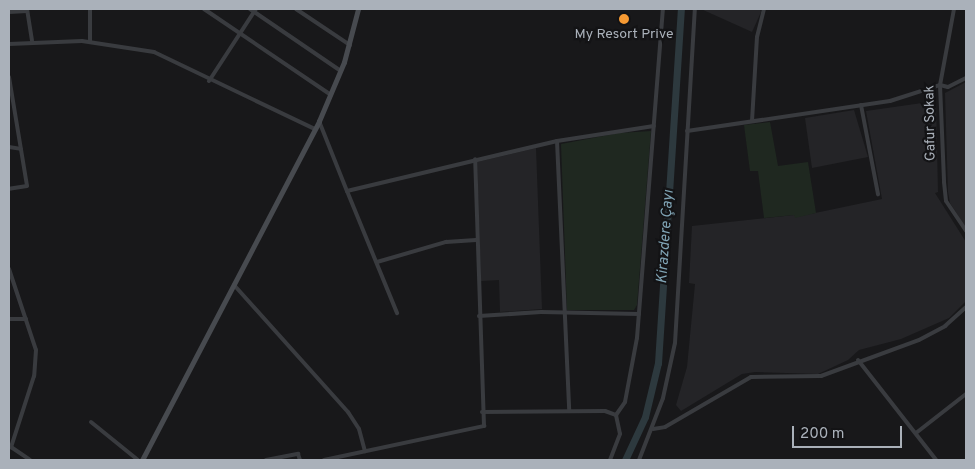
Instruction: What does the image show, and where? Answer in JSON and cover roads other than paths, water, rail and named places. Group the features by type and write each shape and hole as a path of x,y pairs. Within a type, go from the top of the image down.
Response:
{"main road":[{"path":"142,460 320,121 350,45 358,9"}],"street":[{"path":"90,9 90,42"},
{"path":"204,9 331,95"},
{"path":"250,9 255,10 341,70"},
{"path":"296,9 350,45"},
{"path":"610,460 620,434 616,415 625,402 631,381 639,314 663,9"},
{"path":"639,460 653,429 675,344 695,9"},
{"path":"752,121 757,37 764,9"},
{"name":"Gafur Sokak","path":"954,9 940,85 945,198 966,231"},
{"path":"9,12 27,10 32,42"},
{"path":"209,81 255,10"},
{"path":"9,44 90,42 154,52 209,81 315,129"},
{"path":"9,76 27,186 9,189"},
{"path":"687,131 890,101 940,85 948,87 966,78"},
{"path":"861,105 878,194"},
{"path":"320,121 397,313"},
{"path":"347,191 557,141 654,126"},
{"path":"557,141 569,410"},
{"path":"9,147 21,149"},
{"path":"324,460 484,426 476,240 475,159"},
{"path":"377,262 446,242 476,240"},
{"path":"9,269 11,282 26,318 36,350 36,364 11,447 27,459"},
{"path":"234,285 348,412 359,429 365,451"},
{"path":"653,429 665,427 746,379 761,376 816,378 858,360 930,334 950,323 966,307"},
{"path":"479,316 529,312 639,314"},
{"path":"9,319 26,318"},
{"path":"858,360 936,460"},
{"path":"916,433 966,394"},
{"path":"482,412 569,410 605,411 616,415"},
{"path":"91,422 138,460"},
{"path":"266,460 298,454 300,460"}],"waterway":[{"name":"Kirazdere Çayı","path":"625,460 645,417 658,363 681,9"}],"place":[{"name":"My Resort Prive","path":"624,19"}]}
